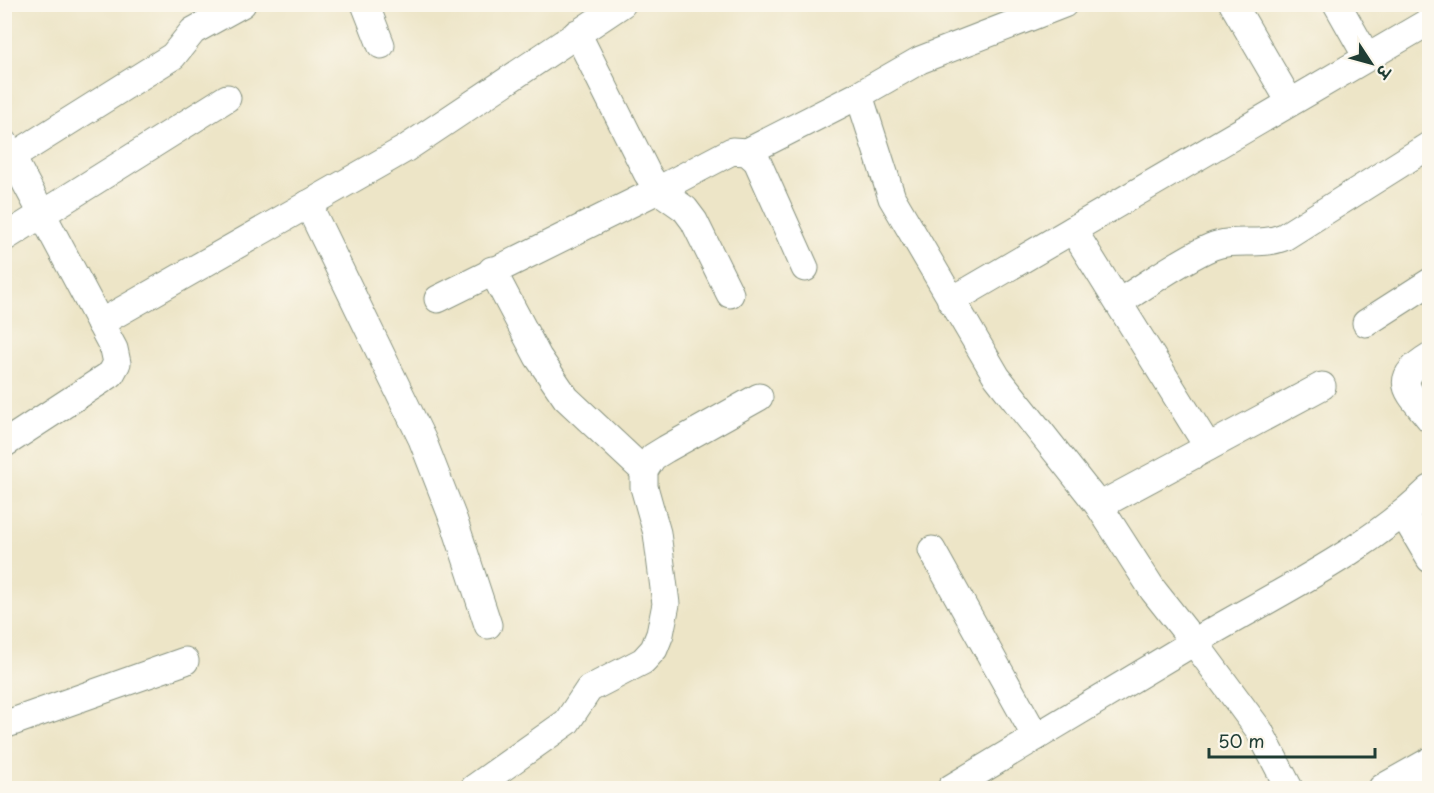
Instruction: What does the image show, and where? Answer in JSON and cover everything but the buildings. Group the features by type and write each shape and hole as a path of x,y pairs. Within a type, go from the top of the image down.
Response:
{"street":[{"path":"4,444 111,374 117,363 114,349 42,214 7,154 173,56 193,31 242,4"},
{"path":"365,4 381,45"},
{"path":"100,323 414,143 622,4"},
{"path":"438,299 732,151 747,152 859,95 920,60 1064,4"},
{"path":"1233,4 1290,102"},
{"path":"1336,4 1367,57"},
{"path":"951,301 1430,21"},
{"path":"577,33 646,173 658,190 685,208 694,221 730,294"},
{"path":"859,95 892,198 997,378 1099,506 1153,590 1259,730 1289,789"},
{"path":"4,238 226,98"},
{"path":"1119,302 1212,247 1233,242 1268,243 1284,237 1430,145"},
{"path":"747,152 758,161 805,268"},
{"path":"308,204 422,439 454,521 489,625"},
{"path":"1073,230 1208,447"},
{"path":"492,270 538,357 566,398 644,471"},
{"path":"1366,323 1430,282"},
{"path":"1430,356 1413,367 1405,377 1405,387 1430,419"},
{"path":"1099,506 1322,386"},
{"path":"474,789 567,722 589,689 643,661 654,649 660,634 666,603 657,533 644,487 644,471 653,457 759,397"},
{"path":"951,789 1194,642 1360,547 1404,515 1430,489"},
{"path":"1404,515 1430,559"},
{"path":"932,550 1036,737"},
{"path":"4,724 185,661"},
{"path":"1382,789 1430,761"}]}
